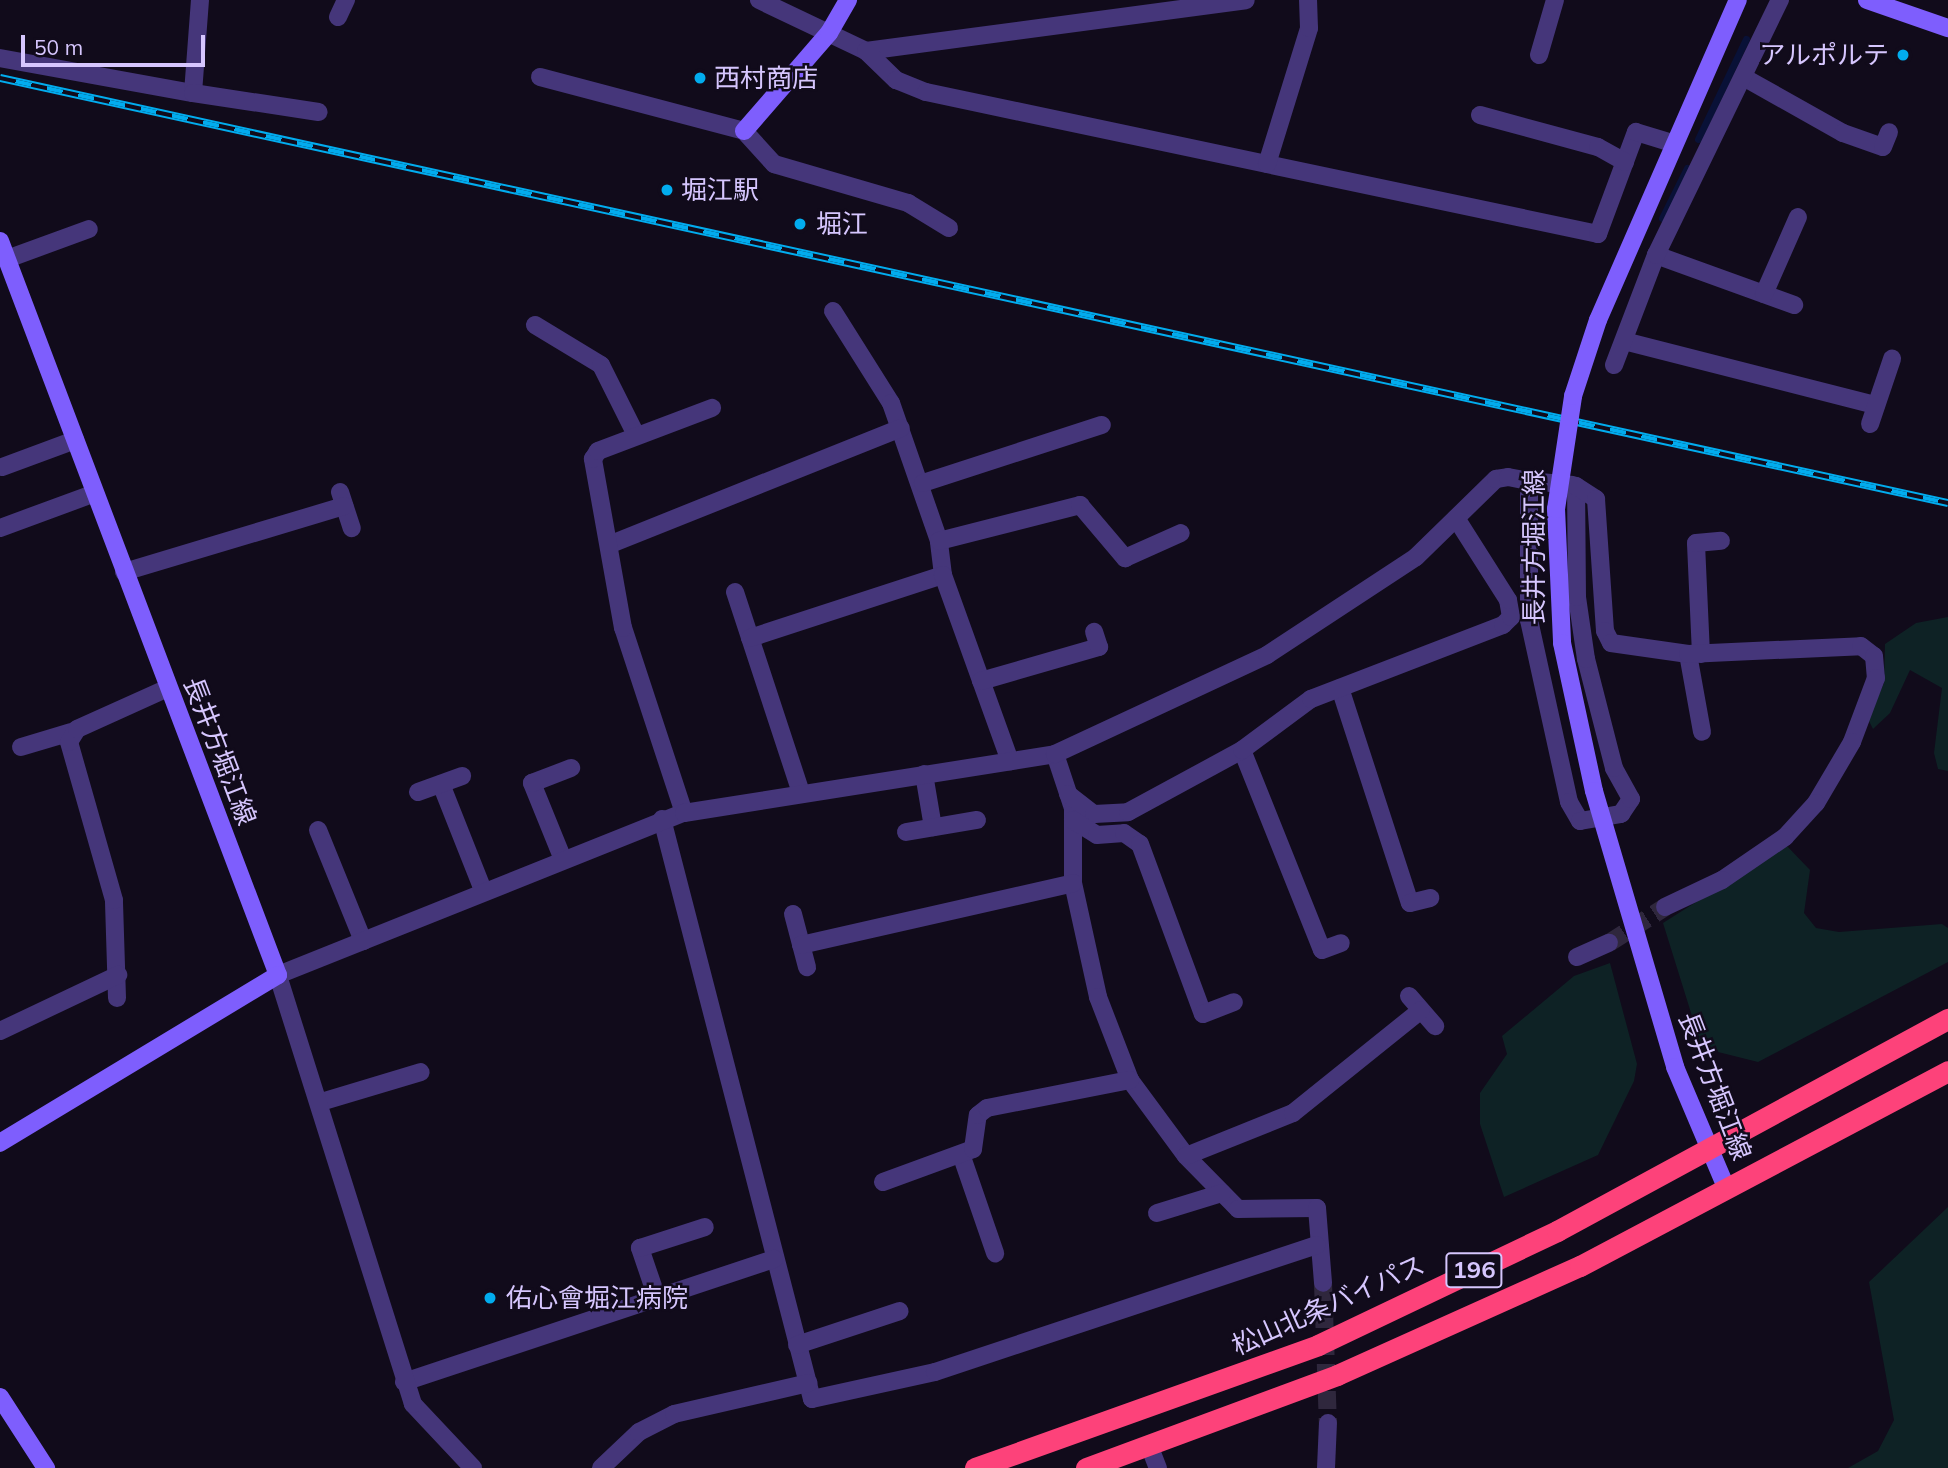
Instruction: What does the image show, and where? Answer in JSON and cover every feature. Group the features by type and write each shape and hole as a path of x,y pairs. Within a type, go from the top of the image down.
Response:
{"highway":[{"name":"松山北条バイパス","path":"975,1468 1318,1345 1557,1231 1948,1019"},
{"name":"196","path":"1086,1468 1337,1375 1580,1266 1948,1071"}],"main road":[{"path":"744,131 829,33 848,0"},
{"name":"長井方堀江線","path":"1726,1187 1675,1067 1602,820 1562,643 1556,509 1573,396 1598,320 1673,143 1738,0"},
{"path":"1867,0 1948,28"},
{"name":"長井方堀江線","path":"0,241 278,975"},
{"path":"0,1143 278,975"},
{"path":"0,1397 46,1468"}],"street":[{"path":"193,93 200,0"},
{"path":"338,17 346,0"},
{"path":"759,0 866,51 896,80 926,92 1598,234 1636,132 1673,143"},
{"path":"866,51 1145,7 1247,0"},
{"path":"1267,164 1309,28 1308,0"},
{"path":"1539,55 1555,0"},
{"path":"1614,365 1656,255 1745,78 1780,0"},
{"path":"0,58 193,93 319,112"},
{"path":"540,77 744,131 774,164 908,203 949,228"},
{"path":"1745,78 1843,133 1883,147 1889,132"},
{"path":"1480,115 1598,147 1625,162"},
{"path":"1765,294 1798,217"},
{"path":"7,260 89,229"},
{"path":"1656,255 1794,305"},
{"path":"833,311 901,428 923,483 939,541 943,575 1010,761"},
{"path":"535,325 601,365 636,435"},
{"path":"1624,341 1876,405"},
{"path":"1870,424 1892,359"},
{"path":"684,813 623,628 611,544 593,459 598,451 712,408"},
{"path":"923,483 1102,425"},
{"path":"611,544 901,428"},
{"path":"2,467 75,440"},
{"path":"473,1468 426,1423 404,1382 321,1102 278,975 562,857 662,819 801,793 1055,754 1267,655 1416,557 1496,479 1576,486 1596,499 1605,631 1611,643 1694,654 1861,646 1874,656 1876,678 1852,742 1816,803 1786,837 1723,880 1665,907"},
{"path":"1529,481 1529,620 1572,814 1580,821 1602,820 1621,814 1631,799 1614,768 1586,659 1576,586 1576,486"},
{"path":"0,528 95,493"},
{"path":"124,572 342,499 352,528"},
{"path":"939,541 1080,505 1125,558 1181,533"},
{"path":"1068,794 1094,814 1128,813 1242,750 1311,699 1511,617 1498,580 1456,518"},
{"path":"1702,732 1694,654 1696,543 1721,541"},
{"path":"750,638 943,575"},
{"path":"735,592 801,793"},
{"path":"981,681 1100,647 1094,632"},
{"path":"21,747 71,732 168,688"},
{"path":"1340,688 1410,903 1430,898"},
{"path":"71,732 109,875 118,975 117,998"},
{"path":"1242,750 1322,950 1341,943"},
{"path":"1055,754 1073,820 1073,883 1098,997 1130,1080 1186,1156 1238,1209 1317,1208 1322,1216 1316,1245 1324,1283"},
{"path":"562,857 532,783 571,768"},
{"path":"924,774 933,827"},
{"path":"418,792 462,776"},
{"path":"442,784 483,890"},
{"path":"662,819 812,1399 935,1372 1316,1245"},
{"path":"906,832 977,820"},
{"path":"1073,820 1097,835 1124,833 1140,844 1203,1014 1234,1002"},
{"path":"318,830 363,941"},
{"path":"801,945 1073,883"},
{"path":"793,914 807,967"},
{"path":"1577,957 1609,943"},
{"path":"0,1031 118,975"},
{"path":"1186,1156 1293,1113 1415,1003 1435,1026"},
{"path":"321,1102 421,1072"},
{"path":"883,1182 962,1157 973,1149 978,1115 987,1108 1130,1080"},
{"path":"962,1157 995,1253"},
{"path":"1157,1213 1222,1193"},
{"path":"657,1298 640,1248 705,1227"},
{"path":"404,1382 774,1259"},
{"path":"797,1345 900,1311"},
{"path":"601,1468 639,1432 674,1414 808,1384"},
{"path":"1326,1468 1328,1423"},
{"path":"1149,1445 1158,1468"}],"green space":[{"path":"1948,617 1948,771 1938,769 1934,753 1942,688 1910,670 1890,713 1873,729 1868,719 1884,683 1885,644 1916,623"},
{"path":"1786,845 1810,870 1804,913 1816,928 1839,932 1942,924 1948,928 1948,962 1758,1062 1702,1048 1663,923"},
{"path":"1610,963 1637,1064 1634,1081 1598,1155 1504,1197 1480,1124 1480,1093 1507,1054 1502,1036 1574,976"},
{"path":"1948,1207 1948,1468 1848,1468 1878,1451 1894,1420 1869,1282"}],"waterway":[{"path":"1698,139 1746,39"},
{"path":"1662,218 1687,168"}],"tunnel":[{"path":"1609,943 1665,907"},
{"path":"1323,1283 1328,1423"}],"railway":[{"path":"0,78 1948,503"}],"place":[{"name":"アルポルテ","path":"1903,55"},
{"name":"西村商店","path":"700,78"},
{"name":"堀江駅","path":"667,190"},
{"name":"堀江","path":"800,224"},
{"name":"佑心會堀江病院","path":"490,1298"}]}
